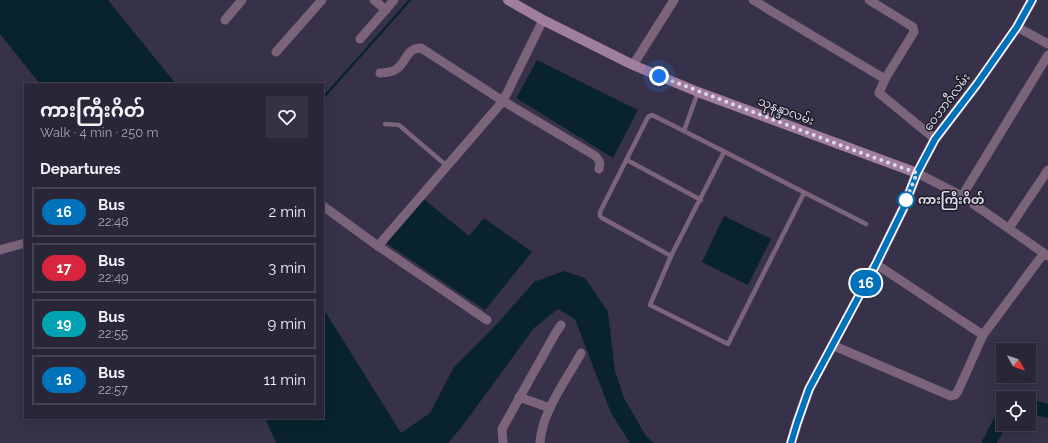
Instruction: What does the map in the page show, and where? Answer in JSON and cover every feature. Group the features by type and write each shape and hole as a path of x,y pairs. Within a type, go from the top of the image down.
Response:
{"main road":[{"name":"သုနန္ဒာလမ်း","path":"508,0 543,20 632,65 698,92 917,173"},
{"name":"ဝေဘာဂီလမ်း","path":"791,443 809,389 876,264 903,209 917,173 935,139 977,84 1017,27 1032,0"}],"street":[{"path":"225,20 242,0"},
{"path":"276,52 322,0"},
{"path":"374,0 386,10"},
{"path":"360,39 394,0"},
{"path":"632,65 674,0"},
{"path":"754,0 885,79"},
{"path":"869,0 913,27 914,30 885,79 879,93 935,139"},
{"path":"378,246 503,101 543,20"},
{"path":"1017,27 1048,44"},
{"path":"380,74 392,72 399,67 410,51 416,48 421,48 503,101 594,155 600,164 599,169"},
{"path":"962,196 1048,55"},
{"path":"1009,228 1048,170"},
{"name":"သုနန္ဒာလမ်း","path":"917,173 962,196 1046,254"},
{"path":"324,207 378,246 487,320"},
{"path":"0,250 24,243"},
{"path":"832,345 951,396 955,395 958,392 983,335 1046,254"},
{"path":"876,264 983,335"},
{"path":"503,443 502,429 554,334 561,324"},
{"path":"540,443 540,434 550,408 581,353"},
{"path":"519,397 550,408"}],"lane":[{"path":"684,131 698,92"},
{"path":"671,256 600,216 600,212 648,117 652,115 866,224"},
{"path":"385,124 399,125 447,166"},
{"path":"724,152 701,200 671,256 650,305 728,344 804,193"},
{"path":"627,160 701,200"}],"water":[{"path":"0,0 108,0 175,83 39,83 0,34"},
{"path":"537,60 638,110 613,158 516,98"},
{"path":"424,199 469,236 484,218 532,252 485,310 386,243"},
{"path":"724,216 771,239 748,285 702,262"},
{"path":"564,271 585,278 608,312 615,371 624,398 646,436 654,443 630,443 611,413 575,319 558,309 534,328 461,428 448,443 276,443 265,419 324,419 324,310 401,433 430,413 454,367 498,323 534,282"}],"waterway":[{"path":"324,97 410,0"},
{"path":"1036,408 1048,411"},
{"path":"989,443 996,430"}],"bus line":[{"name":"16","path":"791,443 809,389 876,264 903,209 917,173 935,139 977,84 1017,27 1032,0"}],"place":[{"name":"ကားကြီးဂိတ်","path":"906,200"}],"route":[{"path":"659,76 698,92 917,173 906,200"}]}
